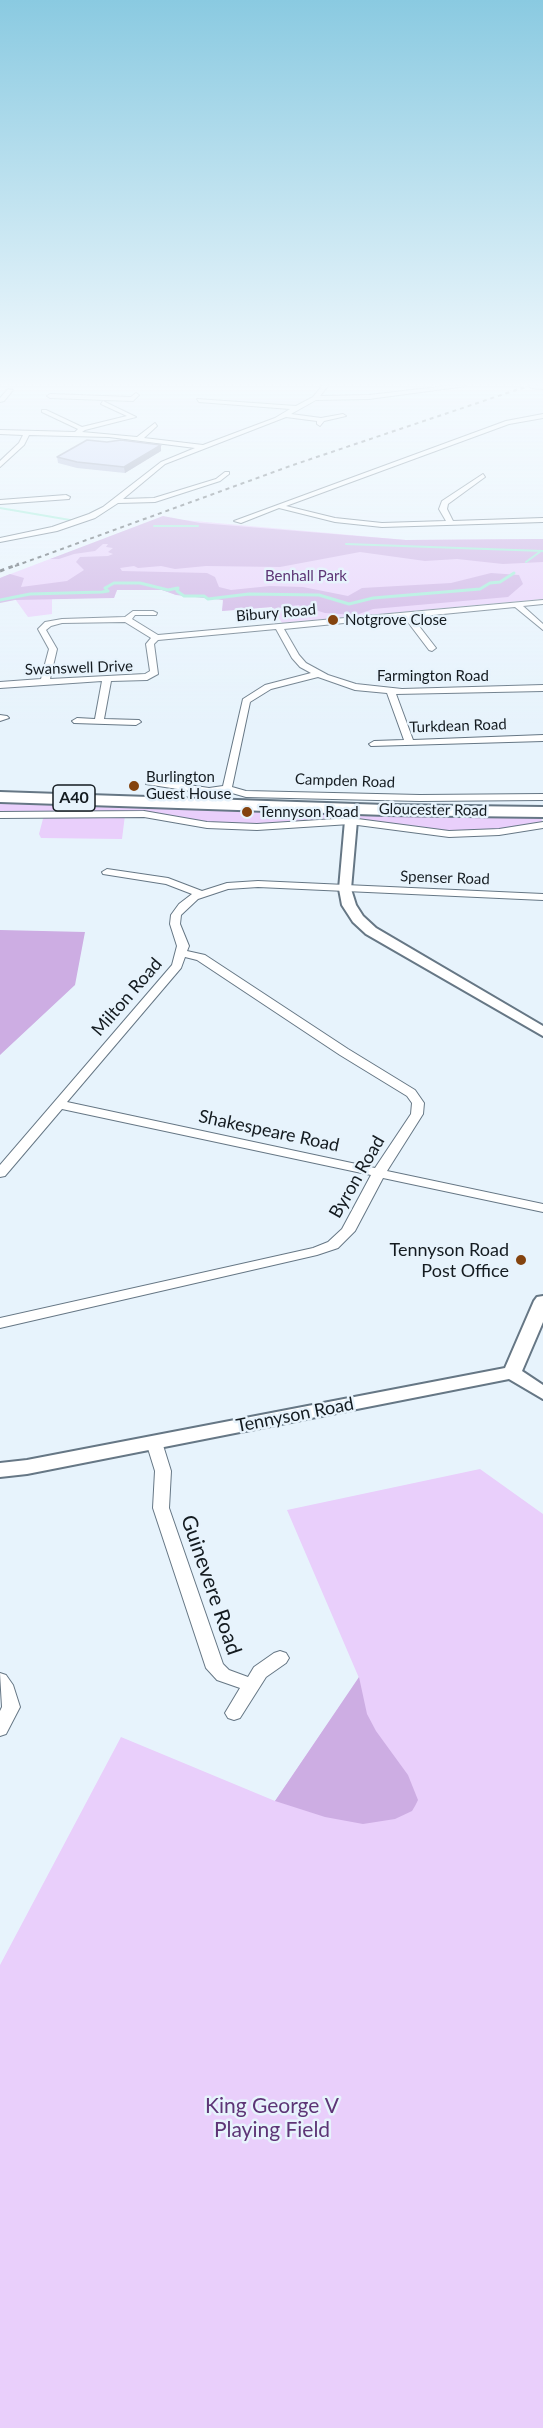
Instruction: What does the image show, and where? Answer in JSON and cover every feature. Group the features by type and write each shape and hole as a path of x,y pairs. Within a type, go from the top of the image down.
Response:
{"highway":[{"name":"Gloucester Road","path":"0,797 351,815 542,813"}],"street":[{"path":"0,502 36,499"},
{"path":"0,540 69,525 92,516 116,501 143,502 157,499"},
{"path":"238,521 296,499"},
{"path":"450,499 445,503 443,509 451,524"},
{"path":"278,506 351,522 391,525 543,520"},
{"name":"Bibury Road","path":"156,638 543,602"},
{"path":"517,605 543,628"},
{"path":"126,620 133,613 153,613"},
{"path":"42,615 48,624"},
{"path":"407,615 432,648"},
{"path":"45,681 53,649 42,629 48,624 62,621 126,620 156,638"},
{"name":"Farmington Road","path":"278,626 299,661 317,674 355,687 391,692 543,688"},
{"name":"Swanswell Drive","path":"0,685 45,681 139,679 154,674 150,644 156,638"},
{"path":"227,788 246,701 268,687 317,674"},
{"path":"99,721 107,679"},
{"path":"391,692 409,742"},
{"path":"77,721 136,722"},
{"name":"Turkdean Road","path":"374,744 543,738"},
{"name":"Campden Road","path":"149,782 208,791 227,788 246,794 420,798 542,813"},
{"path":"0,815 144,814 195,823 247,827 292,826 351,815 421,832 455,835 499,832 542,813"},
{"path":"351,815 345,889 349,905 364,926 543,1032"},
{"path":"107,872 168,881 201,894"},
{"name":"Milton Road","path":"0,1173 177,966 183,953 182,940 175,924 176,915 188,901 218,888 248,884 345,889"},
{"name":"Spenser Road","path":"345,889 543,897"},
{"name":"Byron Road","path":"0,1323 326,1248 344,1236 379,1173 417,1114 418,1103 414,1096 201,957 183,953"},
{"name":"Shakespeare Road","path":"58,1104 543,1208"},
{"path":"543,1301 512,1373 543,1393"},
{"name":"Tennyson Road","path":"0,1470 27,1467 512,1373"},
{"name":"Guinevere Road","path":"154,1442 163,1471 161,1508 215,1668 223,1675 251,1685"},
{"name":"Guinevere Road","path":"234,1713 260,1672 280,1658"},
{"path":"0,1680 9,1697 9,1713 0,1729"}],"green space":[{"name":"Benhall Park","path":"173,519 406,540 543,539 543,599 282,623 272,607 222,611 224,601 219,599 176,595 162,590 117,590 114,598 52,598 52,614 28,617 0,578 50,559"},
{"path":"0,797 540,812 543,825 474,834 374,823 237,827 144,814 125,815 122,839 41,838 39,834 44,815 0,815"},
{"name":"King George V Playing Field","path":"480,1469 543,1514 543,2428 0,2428 0,1965 121,1737 275,1801 359,1678 287,1510"}],"shaded area":[{"name":"Benhall Park","path":"163,516 200,523 406,540 543,539 543,562 503,564 457,559 425,561 360,552 280,567 206,566 175,569 161,566 138,568 134,566 120,568 122,571 207,573 215,577 219,587 231,590 270,586 303,587 348,596 362,588 451,583 491,573 519,575 523,584 508,597 373,609 356,615 325,613 298,605 273,609 272,607 222,611 223,600 176,595 162,590 117,590 114,598 15,600 0,603 0,578 10,574 24,578 21,587 67,581 84,570 76,562 80,557 108,556 113,554 108,552 113,548 106,547 108,544 103,544 95,551 50,559"},
{"path":"0,930 85,932 75,985 0,1055"},
{"path":"359,1677 367,1714 376,1731 408,1775 418,1800 412,1811 395,1819 363,1824 325,1817 275,1801"}],"waterway":[{"path":"0,508 70,520"},
{"path":"154,526 198,526"},
{"path":"346,544 543,551"},
{"path":"526,562 541,551"},
{"path":"0,600 30,594 102,592 108,591 105,588 114,583 140,583 168,590 178,588 177,591 184,596 204,596 208,599 249,594 319,595 349,604 373,598 480,589 490,583 500,582 514,573"}],"railway":[{"path":"15,566 199,499"},
{"path":"0,571 19,564"}],"place":[{"name":"Notgrove Close","path":"333,620"},
{"name":"Burlington Guest House","path":"134,786"},
{"name":"Tennyson Road","path":"247,812"},
{"name":"Tennyson Road Post Office","path":"521,1260"}]}
